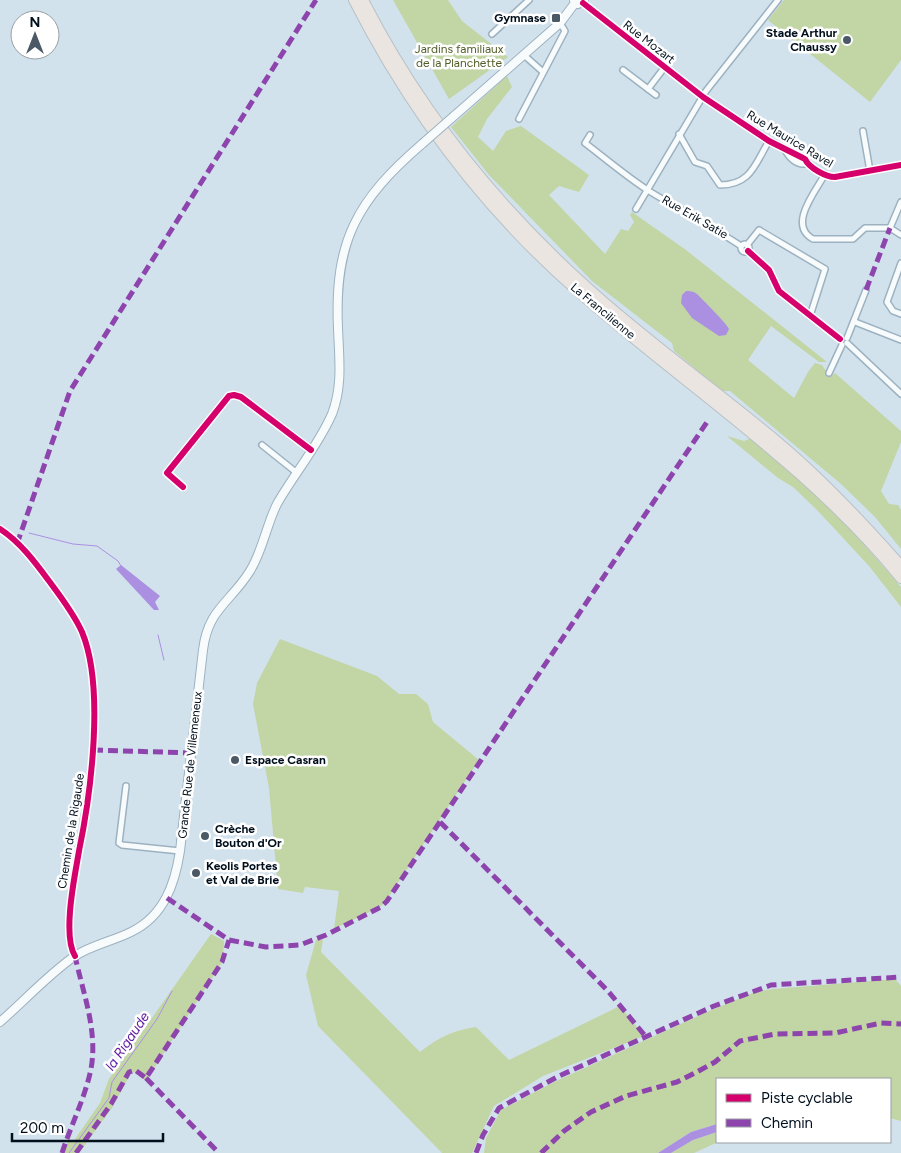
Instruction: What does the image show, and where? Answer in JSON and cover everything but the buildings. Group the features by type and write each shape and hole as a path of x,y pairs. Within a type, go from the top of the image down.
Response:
{"highway":[{"name":"La Francilienne","path":"354,0 377,43 418,110 475,185 504,219 578,291 808,480 858,530 901,578"},
{"name":"La Francilienne","path":"363,0 383,38 426,106 449,139 510,213 590,291 814,474 864,524 901,566"}],"main road":[{"name":"Grande Rue de Villemeneux","path":"0,1022 75,956 132,932 152,917 167,898 173,886 180,851 206,629 213,616 242,584 251,569 261,551 276,507 324,430 337,396 340,375 336,293 344,248 362,209 376,188 422,144 560,23 579,1"}],"street":[{"path":"492,34 529,0"},
{"path":"636,209 702,97 778,0"},
{"name":"Rue Mozart","path":"579,1 702,97"},
{"path":"519,119 565,31 560,23"},
{"path":"524,56 543,72"},
{"path":"648,90 664,68"},
{"path":"623,70 656,95"},
{"name":"Rue Maurice Ravel","path":"702,97 785,150 790,158 800,164 807,164 825,174 835,177 901,165"},
{"path":"863,131 870,171"},
{"path":"680,134 695,162 707,166 720,185 734,185 746,179 769,141"},
{"name":"Rue Erik Satie","path":"590,135 585,143 647,190 746,247 769,270 779,291 844,341 901,394"},
{"path":"825,174 803,212 803,225 809,237 813,239 853,239 865,228 890,228 901,235"},
{"path":"890,228 901,202"},
{"path":"746,247 759,230 825,269 810,316"},
{"path":"901,263 887,302 893,311 901,314"},
{"path":"829,373 854,322 866,290"},
{"path":"854,322 901,340"},
{"path":"183,487 167,473 229,396 234,394 311,450"},
{"path":"262,445 297,473"},
{"name":"Chemin de la Rigaude","path":"0,529 41,570 69,609 82,632 87,646 93,698 92,762 89,803 71,893 71,941 75,956"},
{"path":"126,786 119,843 180,851"}],"green space":[{"name":"Jardins familiaux de la Planchette","path":"393,0 448,0 462,21 508,57 449,99"},
{"name":"Stade Arthur Chaussy","path":"784,0 901,0 901,60 870,102 768,20"},
{"path":"507,76 512,87 487,119 478,137 493,151 506,131 521,126 589,175 579,192 559,186 549,195 605,254 621,229 628,231 634,222 630,215 632,212 686,250 827,362 819,362 771,326 748,360 794,398 815,363 822,365 830,377 835,373 901,431 901,442 881,491 889,504 898,505 901,510 901,549 875,517 841,484 730,391 722,391 674,351 672,343 592,281 489,175 451,127"},
{"path":"727,436 744,441 751,438 825,503 901,587 901,607 869,566 817,510 793,487 778,478"},
{"path":"280,639 377,676 399,694 416,694 428,704 433,722 479,760 386,901 380,907 334,929 339,891 305,887 303,893 278,889 269,788 253,704 257,683"},
{"path":"211,934 224,941 223,961 146,1081 134,1072 131,1073 112,1108 79,1153 64,1153 68,1140 73,1142 100,1103 109,1079"},
{"path":"316,940 323,940 321,952 420,1052 446,1035 476,1027 509,1060 620,1006 644,1036 543,1076 494,1106 472,1153 442,1153 318,1026 306,975"},
{"path":"895,979 901,986 901,1121 891,1118 891,1078 716,1078 716,1124 691,1132 658,1153 484,1153 486,1138 501,1110 554,1082 707,1012 755,992"},
{"path":"716,1132 716,1143 694,1153 671,1153 693,1140"}],"shaded area":[{"path":"686,291 697,294 719,317 729,329 726,335 719,336 692,318 681,303 682,295"},
{"path":"121,565 160,596 155,602 159,610 154,610 116,569"},
{"path":"716,1124 716,1132 693,1140 671,1153 658,1153 691,1132"}],"waterway":[{"name":"la Rigaude","path":"29,533 73,544 97,546 118,561 121,566"},
{"name":"la Rigaude","path":"158,635 164,660"},
{"name":"la Rigaude","path":"69,1153 109,1098 112,1082 157,1019 172,991"}],"marked path":[{"path":"17,544 70,391 316,0"},
{"path":"866,290 890,228"},
{"path":"167,898 229,940 266,947 300,945 326,935 381,907 387,901 707,422"},
{"path":"93,750 192,753"},
{"path":"440,822 608,991 646,1037"},
{"path":"76,1153 111,1104 129,1072 135,1070 146,1078 222,962 229,940"},
{"path":"62,1153 85,1090 93,1055 89,1012 75,956"},
{"path":"476,1153 483,1135 499,1108 559,1076 714,1006 771,985 901,977"},
{"path":"541,1153 564,1131 591,1112 626,1096 677,1082 715,1062 740,1041 775,1034 835,1033 881,1023 901,1024"},
{"path":"146,1078 219,1153"}],"cycle path":[{"path":"583,3 703,97 769,141 805,159 810,166 823,174 835,177 901,165"},
{"path":"748,251 769,270 779,291 840,339"},
{"path":"183,487 167,473 229,396 241,397 311,450"},
{"path":"0,529 27,553 63,599 82,632 89,655 93,681 94,740 88,800 69,920 71,946 75,956"}],"place":[{"name":"Gymnase","path":"556,18"},
{"name":"Stade Arthur Chaussy","path":"847,40"},
{"name":"Espace Casran","path":"235,760"},
{"name":"Crèche Bouton d'Or","path":"205,836"},
{"name":"Keolis Portes et Val de Brie","path":"196,873"}]}
